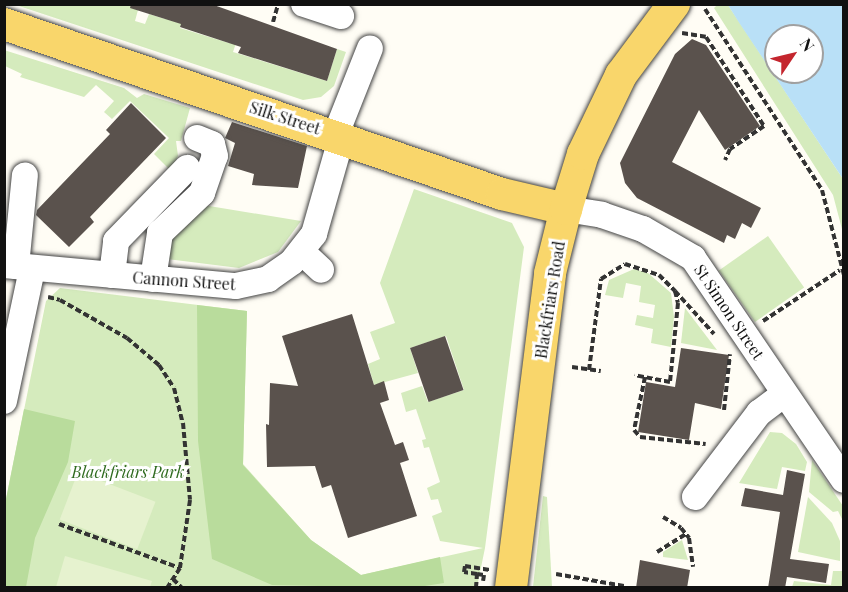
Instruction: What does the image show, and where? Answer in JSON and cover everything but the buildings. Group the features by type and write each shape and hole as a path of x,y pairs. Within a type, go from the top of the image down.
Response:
{"main road":[{"name":"Blackfriars Road","path":"501,579 550,273 583,154 621,75 678,19"},
{"name":"Silk Street","path":"4,24 339,135 502,194 566,209"}],"street":[{"path":"304,4 341,16"},
{"name":"Cannon Street","path":"20,274 112,275 236,286 253,283 281,271 302,252 322,212 339,135 370,48"},
{"path":"153,279 160,233 202,193 215,156 213,144 197,138"},
{"path":"112,275 116,241 187,168"},
{"path":"4,401 20,274 25,175"},
{"name":"St Simon Street","path":"566,209 602,215 674,244 693,258 734,340 784,394 843,480"},
{"path":"302,252 321,270"},
{"path":"695,497 759,413 784,394"}],"path":[{"path":"273,22 278,4"},
{"path":"705,9 822,190 843,275"},
{"path":"678,19 706,38 764,126 730,149 725,160"},
{"path":"836,242 843,245"},
{"path":"589,369 601,279 625,264 659,275 716,337"},
{"path":"724,410 734,340 840,270"},
{"path":"20,274 60,300 102,322 145,352 168,377 177,399 188,458 190,500 180,568 167,588"},
{"path":"635,375 670,382 678,324 675,291"},
{"path":"572,367 601,371"},
{"path":"645,377 634,430 640,437 708,444"},
{"path":"663,517 686,534 694,554 693,567"},
{"path":"59,524 180,568"},
{"path":"657,552 686,534"},
{"path":"483,588 484,575 464,572 465,566 501,579"},
{"path":"476,588 477,574"},
{"path":"556,574 624,586"},
{"path":"173,579 182,588"}],"green space":[{"path":"16,5 135,5 138,10 135,21 145,24 149,14 165,19 169,7 185,12 180,28 229,43 240,31 233,52 327,81 337,49 346,52 334,86 321,97 303,100"},
{"path":"717,5 728,5 764,59 764,84 780,84 843,179 843,233 833,195 714,8"},
{"path":"4,50 124,88 137,98 144,94 190,108 181,141 176,141 178,156 171,171 154,154 169,138 130,101 112,119 104,112 114,101 96,85 84,97 20,77 22,74 5,66"},
{"name":"Blackfriars Park","path":"414,189 512,223 524,247 485,548 477,587 5,588 5,504 46,301 60,288 247,311 243,464 311,540 361,575 483,548 440,541 432,516 442,512 438,499 431,500 427,488 440,482 429,447 424,448 422,440 426,439 416,409 406,412 401,393 422,386 428,402 464,390 446,336 410,348 418,373 374,385 368,364 380,359 370,332 395,323 380,283"},
{"path":"203,205 301,221 278,252 239,268 167,259 171,230"},
{"path":"768,236 804,288 755,322 719,270"},
{"path":"634,269 648,273 671,293 674,317 671,347 651,343 653,329 635,325 637,315 653,318 655,305 639,302 641,286 626,283 623,298 605,295 609,280"},
{"path":"197,305 247,311 243,465 311,540 361,575 440,557 444,583 412,588 272,585 212,559 198,441"},
{"path":"685,308 717,350 681,343"},
{"path":"24,409 75,421 68,462 35,538 26,587 5,587 5,504"},
{"path":"770,432 782,433 796,444 807,462 805,471 782,467 777,489 739,483"},
{"path":"812,460 843,506 843,521 838,511 833,512 809,492"},
{"path":"78,472 155,502 137,549 60,520"},
{"path":"543,496 547,497 552,587 533,587"},
{"path":"808,497 832,523 840,541 840,561 798,552"},
{"path":"682,540 688,560 663,557 663,552"},
{"path":"65,556 152,581 150,587 56,587"},
{"path":"833,571 843,571 843,587 792,587 794,581 831,585"}],"water":[{"path":"728,5 843,5 843,179 780,84 824,84 824,24 764,24 764,60"}]}
